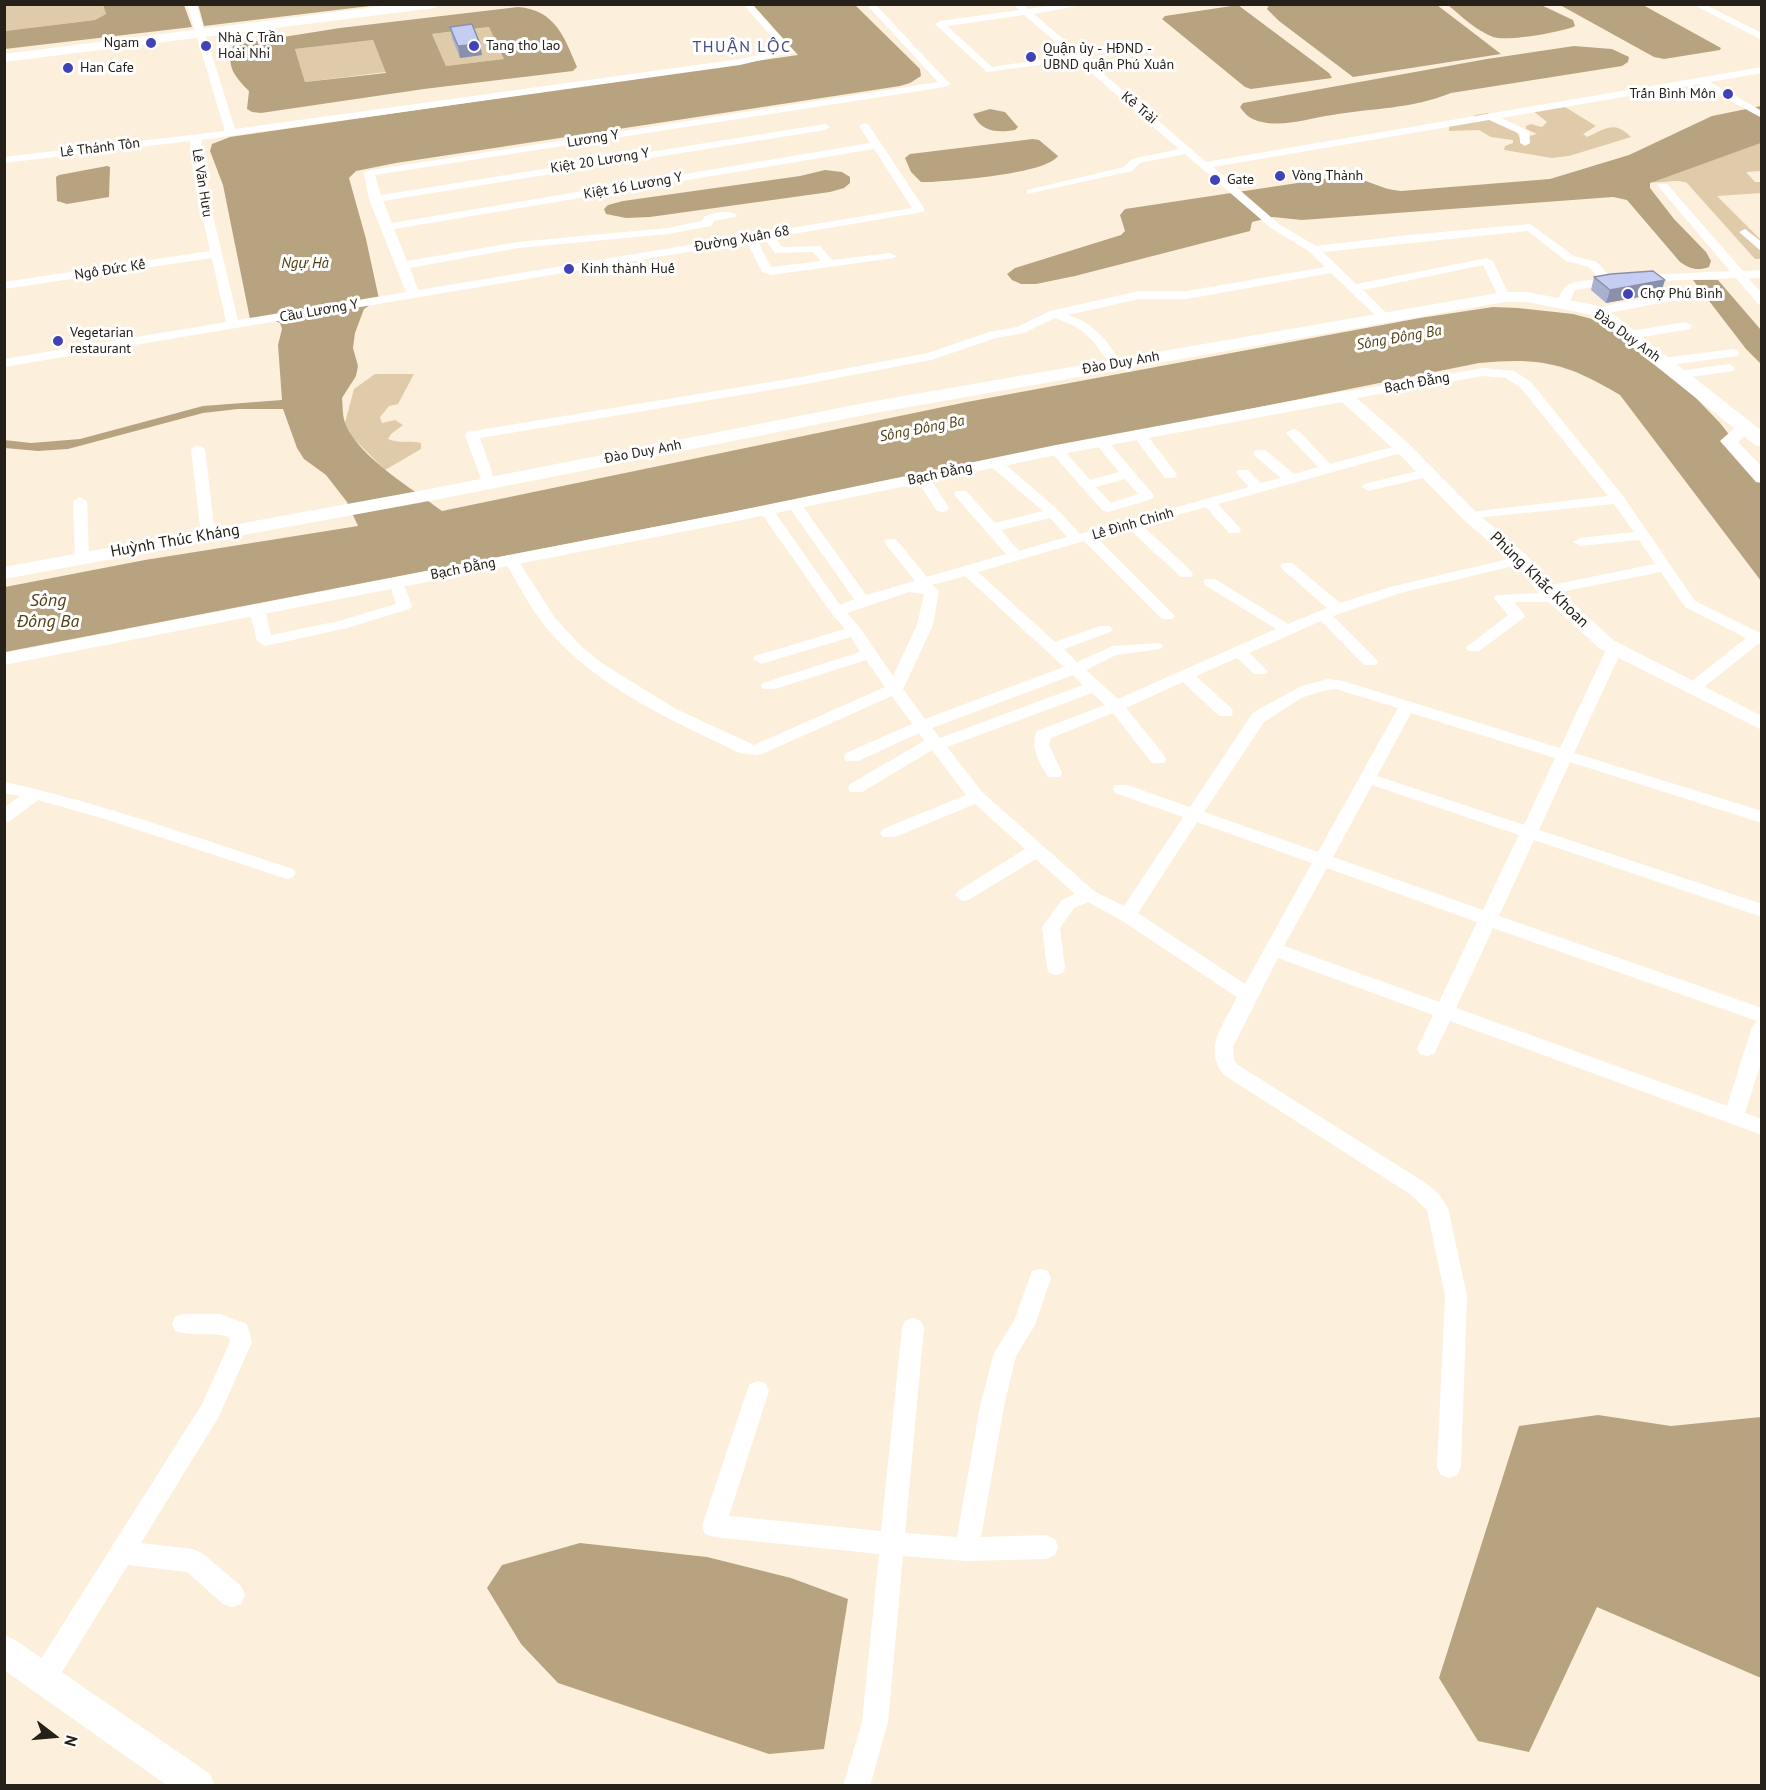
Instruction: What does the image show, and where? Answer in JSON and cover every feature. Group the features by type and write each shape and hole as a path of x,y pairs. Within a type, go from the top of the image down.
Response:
{"main road":[{"path":"4,58 434,4"},
{"name":"Đào Duy Anh","path":"440,493 874,407 1504,297 1527,297 1598,311 1761,441"},
{"name":"Huỳnh Thúc Kháng","path":"4,573 440,493"}],"street":[{"path":"191,4 229,129"},
{"path":"229,129 740,62 789,52 747,4"},
{"name":"Lương Y","path":"413,295 405,266 375,199 369,173 826,127 945,84 870,4"},
{"name":"Kẻ Trài","path":"1017,4 1275,226 1314,250"},
{"path":"1078,57 990,70 940,24 1084,4"},
{"path":"1696,4 1761,37"},
{"path":"1205,165 1761,70"},
{"path":"1701,81 1761,115"},
{"path":"1490,116 1525,133 1525,143"},
{"path":"229,129 278,119"},
{"path":"864,126 877,145"},
{"name":"Kiệt 16 Lương Y","path":"389,227 545,186 826,127 877,145"},
{"name":"Kiệt 20 Lương Y","path":"375,199 545,186 826,127"},
{"name":"Lê Văn Hưu","path":"229,129 195,136 199,179 233,325"},
{"name":"Lê Thánh Tôn","path":"4,160 195,136"},
{"name":"Đường Xuân 68","path":"388,300 919,210 877,145"},
{"path":"1031,192 1128,169 1136,161 1188,150"},
{"path":"1252,156 1266,167"},
{"path":"1663,186 1761,301"},
{"path":"405,266 518,245 668,231 707,224 709,218 731,215"},
{"path":"1314,250 1409,238 1530,227 1570,259 1593,264 1606,281"},
{"path":"1745,232 1761,249"},
{"path":"767,234 779,251 816,248 829,264"},
{"path":"750,237 767,270 778,271 890,256"},
{"path":"1314,250 1384,317"},
{"name":"Ngô Đức Kế","path":"4,286 216,254"},
{"path":"1354,288 1487,261 1504,297"},
{"path":"489,484 472,435 795,382 931,356 993,335 1020,330 1054,314 1139,295 1187,296 1333,268"},
{"path":"1564,303 1566,292 1571,287 1606,281 1761,274"},
{"path":"1598,311 1677,296"},
{"name":"Cầu Lương Y","path":"233,325 388,300"},
{"path":"1054,314 1081,323 1093,333 1116,364"},
{"path":"4,363 233,325"},
{"path":"1630,335 1686,326"},
{"path":"1663,362 1733,352"},
{"path":"1678,375 1729,368"},
{"name":"Bạch Đằng","path":"4,659 766,510 994,462 1484,372 1509,374 1526,384 1618,499 1641,536 1690,604 1759,639"},
{"name":"Phùng Khắc Khoan","path":"1345,396 1403,448 1470,516 1521,560 1551,594 1614,650 1761,724"},
{"path":"1745,428 1728,441 1761,478"},
{"path":"1293,433 1327,469"},
{"path":"1139,434 1170,474"},
{"path":"1056,450 1108,508 1147,496 1101,442"},
{"name":"Lê Đình Chinh","path":"837,611 863,601 1016,556 1083,539 1214,497 1403,448"},
{"path":"198,449 208,535"},
{"path":"1260,453 1290,478"},
{"path":"994,462 1167,615"},
{"path":"1243,473 1257,487"},
{"path":"1369,487 1426,473"},
{"path":"1087,485 1128,474"},
{"path":"922,477 942,508"},
{"path":"961,494 1016,556"},
{"path":"1214,497 1234,530"},
{"path":"1470,516 1618,499"},
{"path":"80,501 82,558"},
{"path":"794,504 863,601"},
{"path":"766,510 837,611 855,631 869,654 977,797 1088,895 1127,915 1248,995"},
{"path":"992,528 1053,513"},
{"path":"1132,524 1185,574"},
{"path":"1580,542 1641,536"},
{"path":"511,560 555,628 581,653 644,698 746,749 756,750 770,746 807,726 895,688 925,625 933,590 917,586 891,542"},
{"path":"1054,773 1041,745 1043,735 1116,706 1286,629 1330,612 1395,590 1521,560"},
{"path":"1287,566 1330,612 1370,662"},
{"path":"1474,648 1517,616 1502,598 1551,594 1663,567"},
{"path":"969,571 1116,706 1158,759"},
{"path":"257,609 266,641 342,625 404,606 396,582"},
{"path":"1210,582 1286,629"},
{"path":"1053,648 1105,629"},
{"path":"761,660 855,631"},
{"path":"1692,688 1759,639"},
{"path":"852,757 922,726 1076,668 1113,651 1155,646"},
{"path":"1427,1049 1614,650"},
{"path":"1238,651 1260,671"},
{"path":"769,686 869,654"},
{"path":"1185,675 1225,712"},
{"path":"1127,915 1258,717 1269,709 1329,683 1761,817"},
{"path":"856,788 936,744 1095,686"},
{"path":"1407,706 1248,995 1222,1047 1222,1059 1226,1064 1431,1198 1437,1209 1456,1296 1449,1467"},
{"path":"1367,778 1761,910"},
{"path":"4,787 36,793 287,873"},
{"path":"1121,789 1761,1016"},
{"path":"4,817 36,793"},
{"path":"889,833 977,797"},
{"path":"964,895 1038,849"},
{"path":"1056,968 1052,927 1068,904 1088,895"},
{"path":"1273,949 1761,1127"},
{"path":"1734,1117 1761,1027"},
{"path":"967,1549 992,1406 1005,1353 1024,1325 1040,1278"},
{"path":"183,1324 220,1324 239,1331 241,1342 210,1412 123,1553 18,1667 198,1785"},
{"path":"856,1785 875,1722 913,1328"},
{"path":"758,1391 714,1526 892,1544 967,1549 1046,1547"},
{"path":"123,1553 193,1561 232,1595"}],"shaded area":[{"path":"5,5 103,5 106,14 95,20 5,31"},
{"path":"489,27 505,59 446,66 432,34"},
{"path":"373,40 386,72 305,82 295,49"},
{"path":"1560,104 1596,126 1583,134 1587,137 1615,127 1631,137 1569,156 1552,158 1504,150 1505,146 1513,143 1513,140 1491,137 1479,130 1449,131 1449,125 1472,119 1475,115 1488,113 1517,132 1520,139 1537,134 1526,129 1526,126 1531,124 1542,127 1547,122 1532,110"},
{"path":"1761,143 1761,171 1746,172 1755,182 1761,182 1761,193 1717,196 1761,240 1761,259 1755,259 1687,183 1650,182"},
{"path":"375,374 414,374 398,404 389,406 380,417 382,423 395,420 403,425 388,439 421,443 421,449 385,470 352,437 345,423 354,389"}],"water":[{"path":"198,4 378,4 378,5 204,26"},
{"path":"103,5 184,5 192,27 5,49 5,31 95,20 106,14"},
{"name":"Sông Đông Ba","path":"753,5 855,5 920,69 921,76 900,86 396,163 356,171 349,178 366,239 379,299 364,309 355,333 353,348 358,366 356,376 342,398 343,415 353,437 375,461 442,511 967,402 1420,318 1493,307 1518,308 1573,314 1596,320 1617,332 1696,398 1720,423 1761,475 1761,581 1620,395 1568,369 1536,362 1500,361 1479,363 867,486 5,652 5,587 145,560 358,526 347,502 326,475 304,459 297,448 283,409 238,409 203,413 68,449 38,451 5,448 4,440 31,443 80,439 203,406 282,400 278,345 282,329 280,323 273,320 250,319 223,185 210,151 212,144 230,137 798,55"},
{"path":"1238,5 1329,73 1332,78 1251,89 1245,87 1162,19 1165,16"},
{"path":"1269,5 1437,5 1501,54 1353,77 1279,21 1267,9"},
{"path":"1448,5 1541,5 1573,20 1575,26 1534,36 1493,37 1469,23"},
{"path":"1560,5 1643,5 1721,48 1664,59 1654,57"},
{"path":"518,7 531,9 550,19 556,26 568,45 577,67 573,71 424,89 261,113 247,109 249,91 231,66 233,46 340,28","holes":["489,27 504,59 446,66 432,34","373,40 386,73 305,82 295,49"]},
{"path":"1574,46 1612,49 1629,57 1628,62 1622,66 1451,93 1407,105 1288,123 1258,121 1240,107 1243,103 1487,59"},
{"path":"1761,106 1761,143 1650,183 1650,188 1674,219 1706,252 1711,261 1709,267 1701,269 1694,269 1680,262 1627,200 1613,197 1302,220 1273,217 1252,222 1250,231 1075,276 1036,284 1021,284 1012,280 1007,274 1015,268 1121,235 1125,231 1120,215 1125,209 1344,176 1401,191 1550,179 1629,155 1712,116"},
{"path":"990,109 1005,112 1018,127 1015,130 1002,131 990,130 980,125 973,114"},
{"path":"1039,140 1058,156 1036,167 1000,175 921,182 911,172 905,158 910,154"},
{"path":"110,167 109,197 67,204 57,201 56,177"},
{"path":"825,170 842,172 850,177 850,183 844,188 830,192 650,217 626,218 606,214 604,209 608,205 623,201 800,176"},
{"path":"1693,280 1718,280 1761,330 1761,364 1746,349"},
{"path":"1598,1415 1671,1426 1761,1417 1761,1678 1597,1607 1529,1752 1478,1741 1439,1678 1519,1426"},
{"path":"580,1543 707,1557 791,1578 848,1599 824,1749 769,1754 558,1683 521,1644 487,1588 502,1565"}],"building":[{"path":"472,24 480,44 458,46 450,27"},
{"path":"1653,271 1665,280 1610,290 1594,277 1611,274"}],"place":[{"name":"Ngam","path":"151,43"},
{"name":"Nhà C Trần Hoài Nhi","path":"206,46"},
{"name":"Tang tho lao","path":"474,46"},
{"name":"Quận ủy - HĐND - UBND quận Phú Xuân","path":"1031,57"},
{"name":"Han Cafe","path":"68,68"},
{"name":"Trấn Bình Môn","path":"1728,94"},
{"name":"Vòng Thành","path":"1280,176"},
{"name":"Gate","path":"1215,180"},
{"name":"Kinh thành Huế","path":"569,269"},
{"name":"Chợ Phú Bình","path":"1628,294"},
{"name":"Vegetarian restaurant","path":"58,341"}],"district":[{"name":"THUẬN LỘC","path":"742,47"}],"water label":[{"name":"Ngự Hà","path":"305,264"}]}
